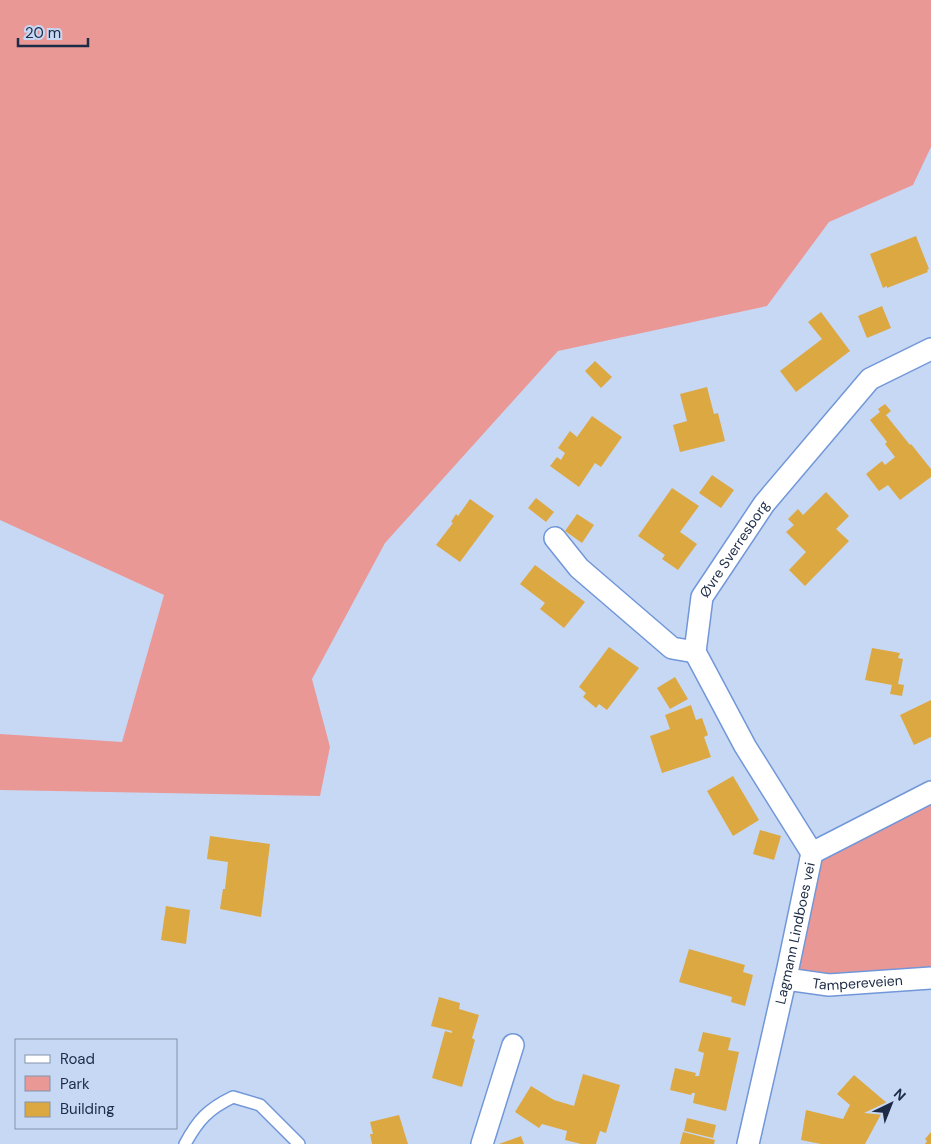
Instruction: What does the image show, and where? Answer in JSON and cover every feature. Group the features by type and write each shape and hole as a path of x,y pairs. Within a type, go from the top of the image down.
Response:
{"street":[{"name":"Øvre Sverresborg","path":"695,652 702,597 764,504 870,379 931,349"},
{"path":"555,538 578,568 672,648 695,652 745,746 812,853"},
{"name":"Lagmann Lindboes vei","path":"748,1144 812,853 931,792"},
{"name":"Tampereveien","path":"786,978 830,985 931,978"},
{"path":"482,1144 513,1045"}],"lane":[{"path":"185,1144 194,1127 207,1112 233,1097 260,1105 299,1144"}],"green space":[{"path":"0,0 931,0 931,147 913,185 829,222 767,306 558,351 385,543 312,679 330,747 320,796 0,790 0,734 122,742 164,595 0,520"},
{"path":"931,792 931,978 829,985 788,968 812,853"}],"building":[{"path":"916,236 929,269 927,270 928,272 883,288 870,254"},
{"path":"882,306 891,328 867,338 858,316"},
{"path":"821,312 850,351 796,392 780,371 822,339 808,322"},
{"path":"595,361 612,377 601,388 585,371"},
{"path":"707,387 714,414 718,413 725,441 680,452 673,425 687,421 680,394"},
{"path":"885,404 891,411 886,415 931,469 931,477 900,500 888,485 879,491 866,474 882,461 885,465 895,457 885,444 887,442 870,420 880,412 878,409"},
{"path":"592,416 622,437 601,467 595,463 579,487 550,466 557,457 561,460 565,453 558,448 570,431 577,437"},
{"path":"712,475 734,490 721,508 699,493"},
{"path":"672,488 699,506 680,532 697,544 678,570 662,559 665,555 638,536"},
{"path":"826,492 849,516 836,529 849,541 805,586 789,570 806,552 786,532 794,525 788,519 798,509 803,515"},
{"path":"536,498 554,512 546,522 528,508"},
{"path":"470,499 494,516 460,562 436,545 453,523 451,522 456,514 458,516"},
{"path":"577,514 594,525 582,543 565,531"},
{"path":"535,565 585,602 564,628 540,609 545,603 520,584"},
{"path":"609,647 639,668 607,710 599,704 596,708 583,697 586,693 579,687"},
{"path":"872,648 900,653 898,658 903,659 898,684 904,685 902,696 890,694 892,685 865,680"},
{"path":"675,677 688,699 670,709 657,688"},
{"path":"931,700 931,737 914,745 900,715"},
{"path":"691,705 696,720 702,718 708,735 704,737 711,757 662,773 650,736 670,729 665,715"},
{"path":"733,776 759,820 733,836 707,791"},
{"path":"760,830 781,836 774,860 753,854"},
{"path":"210,836 270,844 261,917 220,909 223,889 225,889 228,862 207,859"},
{"path":"166,906 190,910 186,944 161,940"},
{"path":"689,949 745,965 743,972 753,975 745,1006 731,1002 732,997 679,982"},
{"path":"439,997 460,1003 459,1009 479,1015 472,1038 475,1040 462,1087 432,1078 445,1031 452,1033 452,1031 431,1026"},
{"path":"703,1032 731,1038 728,1050 739,1052 726,1111 693,1103 695,1093 691,1095 670,1090 675,1068 696,1073 695,1076 699,1076 704,1053 698,1051"},
{"path":"583,1074 620,1085 606,1133 600,1131 596,1144 581,1144 565,1140 567,1131 542,1124 539,1128 515,1112 531,1086 554,1100 574,1106"},
{"path":"854,1075 887,1103 865,1144 821,1144 801,1140 806,1110 843,1119 850,1105 837,1094"},
{"path":"399,1115 408,1144 372,1144 370,1134 373,1134 370,1122"},
{"path":"687,1118 716,1125 713,1138 684,1131"},
{"path":"683,1132 715,1140 714,1144 680,1144"},
{"path":"931,1132 931,1144 925,1144 927,1141 925,1139"},
{"path":"521,1136 524,1144 499,1144"}]}
